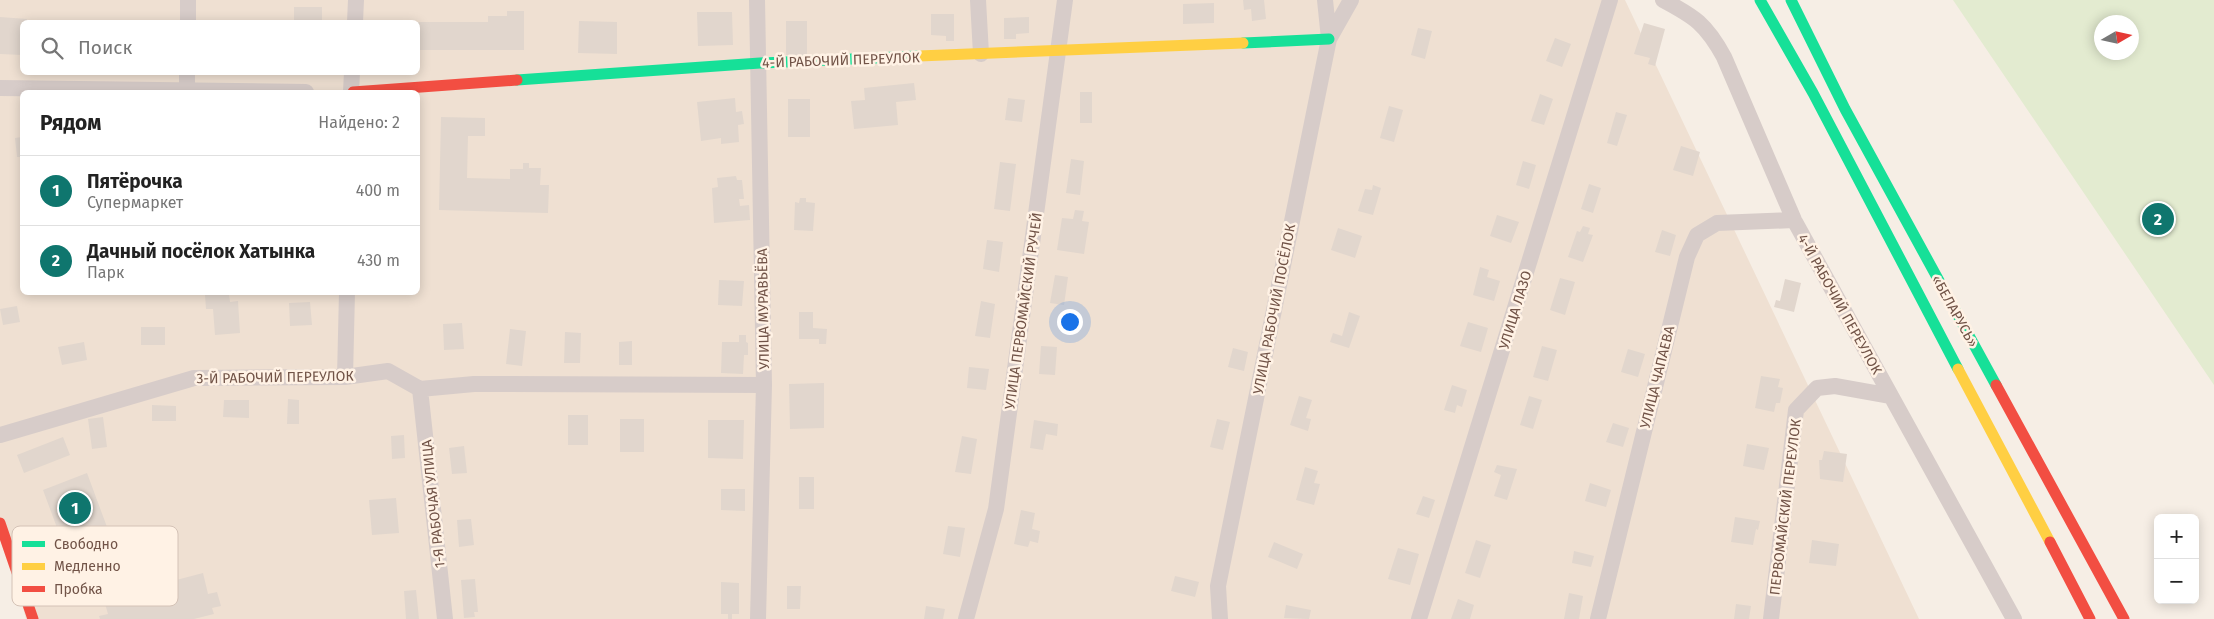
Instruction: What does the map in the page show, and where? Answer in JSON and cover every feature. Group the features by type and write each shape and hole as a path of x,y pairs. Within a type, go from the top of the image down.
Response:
{"main road":[{"name":"«БЕЛАРУСЬ»","path":"1760,0 1813,93 2090,619"},
{"name":"«БЕЛАРУСЬ»","path":"1791,0 1850,118 2124,619"},
{"name":"4-Й РАБОЧИЙ ПЕРЕУЛОК","path":"380,90 760,63 1329,39"},
{"path":"0,523 12,558"},
{"path":"29,606 33,619"}],"street":[{"path":"188,0 188,20"},
{"path":"355,20 356,0"},
{"name":"УЛИЦА МУРАВЬЁВА","path":"757,0 760,63 764,385 758,619"},
{"path":"978,0 981,54"},
{"name":"УЛИЦА ПЕРВОМАЙСКИЙ РУЧЕЙ","path":"966,619 996,509 1065,0"},
{"name":"УЛИЦА РАБОЧИЙ ПОСЁЛОК","path":"1220,619 1218,586 1329,39 1325,0"},
{"path":"1329,39 1350,0"},
{"name":"УЛИЦА ЛАЗО","path":"1420,619 1610,0"},
{"name":"4-Й РАБОЧИЙ ПЕРЕУЛОК","path":"1663,0 1690,15 1712,34 1724,57 1794,220 2014,619"},
{"path":"187,75 187,90"},
{"path":"352,75 352,90"},
{"path":"0,88 94,90"},
{"name":"УЛИЦА ЧАПАЕВА","path":"1598,619 1687,257 1697,235 1717,223 1794,220"},
{"path":"345,377 346,295"},
{"name":"3-Й РАБОЧИЙ ПЕРЕУЛОК","path":"0,435 194,378 345,377 388,371 420,389"},
{"path":"420,389 474,384 764,385"},
{"name":"ПЕРВОМАЙСКИЙ ПЕРЕУЛОК","path":"1771,619 1796,410 1817,388 1835,386 1891,396"},
{"name":"1-Я РАБОЧАЯ УЛИЦА","path":"420,389 445,619"}],"shaded area":[{"path":"0,0 1625,0 1919,619 26,619 23,606 178,606 178,526 12,526 12,566 0,520"}],"green space":[{"path":"1953,0 2214,0 2214,385"}],"building":[{"path":"1243,0 1264,0 1266,19 1252,21 1251,9 1244,10"},
{"path":"1214,3 1214,23 1183,24 1183,4"},
{"path":"294,7 322,7 322,20 294,20"},
{"path":"507,11 524,11 524,50 420,50 420,22 488,22 488,16 507,16"},
{"path":"697,12 732,12 733,45 698,46"},
{"path":"931,14 954,14 954,41 946,41 946,36 931,35"},
{"path":"0,17 27,19 20,20 20,55 0,54"},
{"path":"1029,17 1029,33 1016,34 1016,39 1004,39 1004,18"},
{"path":"579,21 617,22 617,54 578,53"},
{"path":"786,21 807,21 807,57 786,55"},
{"path":"1644,23 1665,29 1655,66 1648,64 1650,58 1634,54"},
{"path":"1418,28 1432,31 1425,59 1411,55"},
{"path":"1555,38 1571,44 1562,67 1546,61"},
{"path":"914,83 916,100 896,102 898,125 854,129 851,101 865,100 864,88"},
{"path":"1080,92 1092,92 1092,123 1080,123"},
{"path":"1540,94 1553,99 1544,125 1531,121"},
{"path":"735,98 736,112 742,111 744,124 738,125 739,142 721,144 721,138 701,141 697,102"},
{"path":"1008,98 1025,100 1022,122 1005,120"},
{"path":"788,99 810,99 810,137 788,137"},
{"path":"1389,106 1403,110 1394,142 1380,138"},
{"path":"1616,112 1627,115 1617,146 1607,143"},
{"path":"441,117 485,118 485,136 468,136 467,178 510,179 510,169 523,169 523,163 529,163 529,168 541,168 540,185 549,185 548,213 439,210"},
{"path":"20,137 20,157 17,157 15,138"},
{"path":"1681,146 1700,152 1693,176 1673,170"},
{"path":"1071,159 1084,161 1080,195 1066,193"},
{"path":"1523,161 1536,165 1529,189 1516,185"},
{"path":"1000,162 1016,164 1010,211 994,209"},
{"path":"736,176 737,180 742,180 744,199 739,199 740,206 749,205 750,220 714,223 712,188 718,187 717,178"},
{"path":"1589,184 1601,188 1593,213 1581,209"},
{"path":"1373,185 1381,188 1373,215 1358,211 1365,189 1372,190"},
{"path":"800,198 806,198 806,202 815,203 813,231 794,230 795,202 799,203"},
{"path":"1075,210 1084,211 1082,221 1089,222 1084,254 1057,250 1062,218 1073,219"},
{"path":"1497,215 1519,222 1511,243 1490,236"},
{"path":"1583,226 1590,228 1588,234 1593,235 1583,262 1568,257 1577,231 1580,232"},
{"path":"1338,228 1362,236 1355,258 1331,250"},
{"path":"1662,230 1676,235 1670,256 1655,252"},
{"path":"987,240 1003,242 999,272 983,269"},
{"path":"1480,267 1489,270 1487,277 1500,281 1494,301 1473,295"},
{"path":"1055,275 1068,277 1064,305 1050,303"},
{"path":"1560,278 1575,282 1565,315 1550,310"},
{"path":"1785,279 1801,283 1794,312 1774,307 1776,300 1780,301"},
{"path":"719,280 744,281 742,306 718,305"},
{"path":"205,295 229,295 230,302 238,301 240,333 215,335 213,309 206,309"},
{"path":"981,301 995,304 990,338 975,336"},
{"path":"310,302 312,325 290,326 289,303"},
{"path":"17,306 20,322 3,325 0,309"},
{"path":"799,312 813,312 813,328 827,329 826,344 819,344 819,339 799,339"},
{"path":"1349,312 1360,316 1349,348 1330,342 1333,333 1342,336"},
{"path":"1468,322 1488,328 1481,352 1460,346"},
{"path":"462,323 464,349 444,350 443,324"},
{"path":"141,327 165,327 165,345 141,345"},
{"path":"510,329 526,331 522,366 506,364"},
{"path":"565,332 581,333 580,363 564,363"},
{"path":"739,335 746,335 746,342 748,343 748,355 744,355 743,374 721,373 722,342 739,342"},
{"path":"632,341 632,365 619,365 619,342"},
{"path":"84,342 87,360 62,365 58,347"},
{"path":"1041,346 1057,347 1055,375 1039,374"},
{"path":"1542,346 1557,350 1548,381 1533,377"},
{"path":"1233,348 1248,352 1244,371 1228,367"},
{"path":"1628,349 1645,354 1638,377 1621,372"},
{"path":"969,367 989,369 986,390 967,388"},
{"path":"1761,376 1780,379 1778,387 1783,388 1780,403 1776,403 1774,412 1755,408"},
{"path":"824,383 824,428 790,429 789,384"},
{"path":"1452,385 1467,390 1462,407 1457,405 1455,413 1444,410"},
{"path":"1299,396 1312,400 1306,418 1311,419 1308,431 1290,425"},
{"path":"1529,396 1542,400 1533,429 1520,425"},
{"path":"288,399 299,400 299,424 287,424"},
{"path":"224,400 249,400 249,418 223,417"},
{"path":"152,405 176,406 176,421 152,421"},
{"path":"568,415 588,415 588,445 568,445"},
{"path":"103,417 107,447 92,449 88,419"},
{"path":"620,419 644,419 644,452 620,452"},
{"path":"1217,419 1230,422 1223,450 1210,447"},
{"path":"708,420 744,420 743,459 708,458"},
{"path":"1034,420 1058,424 1057,436 1046,434 1043,450 1030,448"},
{"path":"1613,423 1629,428 1623,447 1606,442"},
{"path":"404,435 405,458 392,459 391,436"},
{"path":"962,436 977,439 971,474 955,472"},
{"path":"63,437 70,455 24,473 17,455"},
{"path":"1747,444 1769,448 1764,470 1743,466"},
{"path":"464,446 467,473 452,474 449,448"},
{"path":"1824,451 1847,454 1843,482 1820,479 1819,460 1822,460"},
{"path":"1497,465 1517,469 1507,500 1494,496 1501,475 1494,472"},
{"path":"1305,467 1318,471 1314,483 1320,484 1314,505 1296,500"},
{"path":"87,473 107,526 56,526 43,490"},
{"path":"799,477 814,477 814,509 799,509"},
{"path":"1590,483 1611,490 1606,507 1585,501"},
{"path":"721,489 745,489 745,511 721,510"},
{"path":"1423,496 1435,500 1429,518 1416,514"},
{"path":"396,498 399,533 372,535 369,500"},
{"path":"1021,510 1035,513 1032,529 1040,531 1038,543 1030,541 1028,547 1014,544"},
{"path":"1735,517 1760,521 1758,530 1756,529 1753,545 1731,542"},
{"path":"471,519 474,545 459,547 457,520"},
{"path":"948,526 965,528 960,557 943,554"},
{"path":"1476,540 1491,545 1480,578 1465,573"},
{"path":"1812,540 1839,544 1836,566 1809,563"},
{"path":"1274,542 1303,554 1297,569 1268,557"},
{"path":"1398,548 1419,554 1410,585 1388,579"},
{"path":"1574,551 1594,556 1591,567 1572,563"},
{"path":"203,573 208,594 217,592 221,606 212,608 214,614 194,619 100,619 99,616 108,614 106,606 178,606 178,580"},
{"path":"1175,576 1199,582 1195,597 1171,591"},
{"path":"475,579 478,612 474,612 475,617 464,618 461,580"},
{"path":"721,582 739,583 739,614 732,614 732,619 728,619 728,614 721,614"},
{"path":"787,586 801,586 800,609 787,609"},
{"path":"416,590 419,619 406,619 404,591"},
{"path":"1569,593 1583,596 1579,619 1564,619"},
{"path":"1458,599 1474,605 1470,619 1451,619"},
{"path":"1736,604 1751,606 1749,619 1734,619"},
{"path":"1286,605 1311,610 1309,619 1284,618"},
{"path":"926,606 945,609 943,619 924,619"}],"traffic: fast":[{"path":"1760,0 1813,93 1958,369"},
{"path":"1791,0 1845,109 1996,385"},
{"path":"1243,43 1329,39"},
{"path":"517,80 760,63 919,56"}],"traffic: slow":[{"path":"919,56 1243,43"},
{"path":"1958,369 2050,542"}],"traffic: jam":[{"path":"380,90 517,80"},
{"path":"1996,385 2124,619"},
{"path":"0,523 12,558"},
{"path":"2050,542 2090,619"},
{"path":"29,606 33,619"}],"place":[{"name":"Дачный посёлок Хатынка","path":"2158,219"},
{"name":"Пятёрочка","path":"75,508"}]}
